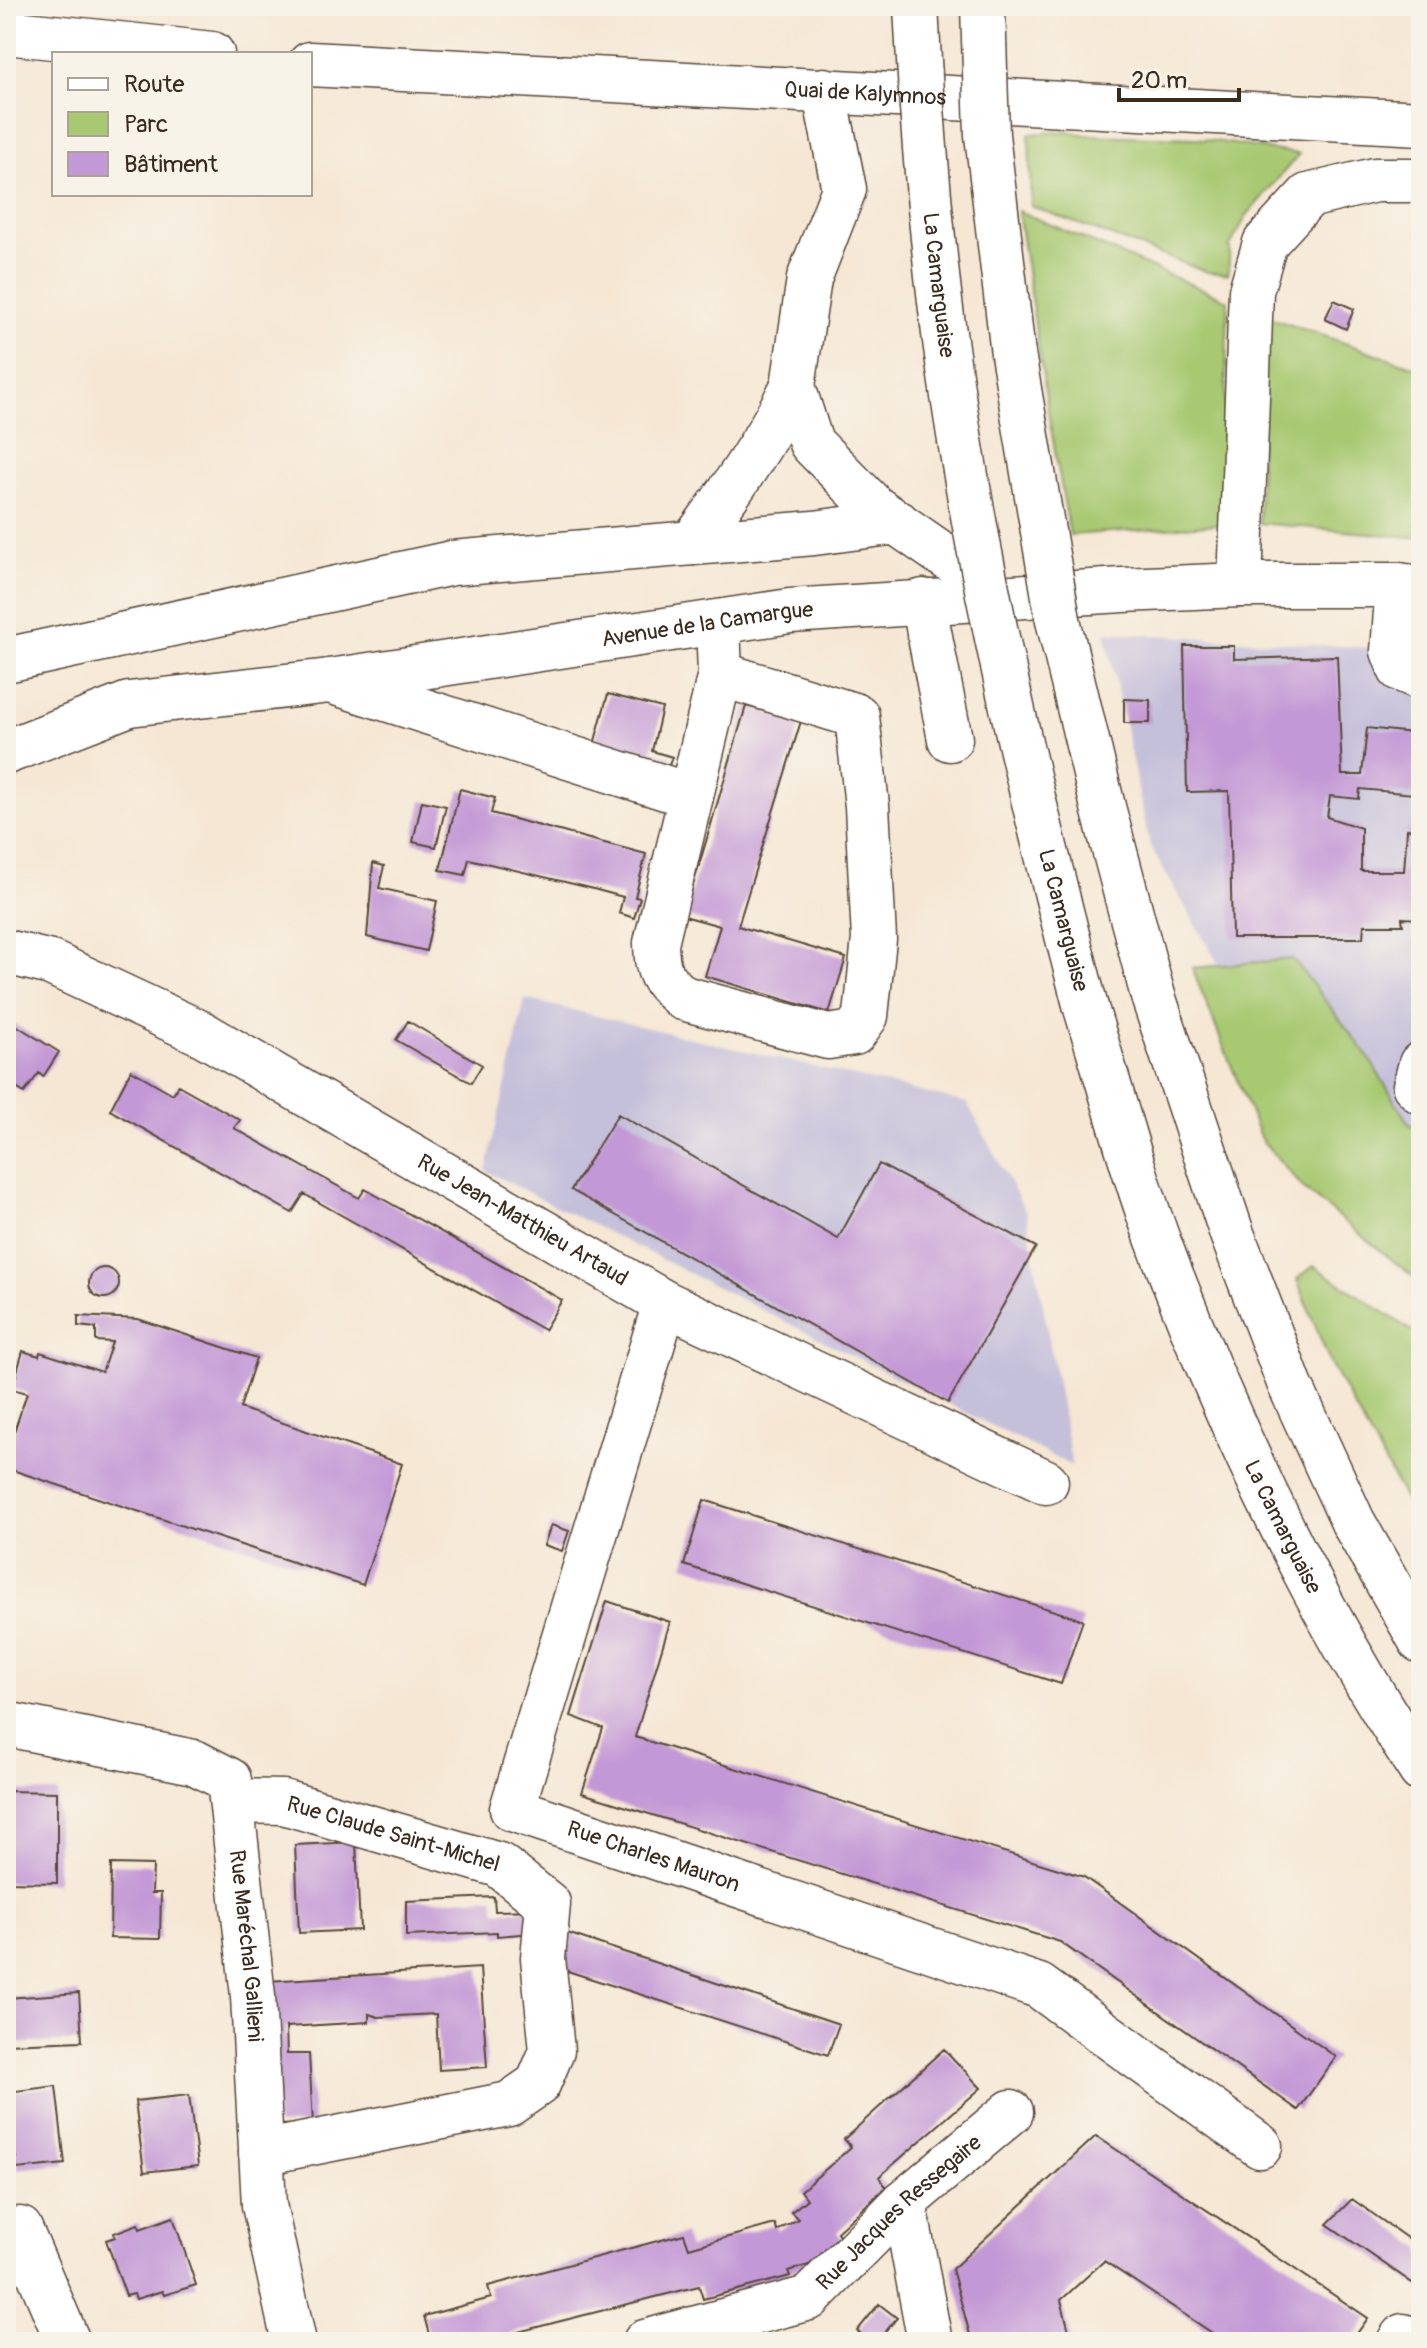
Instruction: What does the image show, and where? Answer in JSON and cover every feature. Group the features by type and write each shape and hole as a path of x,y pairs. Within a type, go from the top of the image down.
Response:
{"main road":[{"name":"La Camarguaise","path":"916,6 923,139 948,362 996,634 1036,817 1086,1008 1161,1249 1224,1404 1292,1547 1392,1726 1421,1770"},
{"path":"983,6 987,135 1013,354 1058,620 1153,996 1232,1234 1290,1385 1353,1522 1421,1641"},
{"path":"6,32 193,52"},
{"name":"Quai de Kalymnos","path":"312,64 1421,123"},
{"path":"692,543 744,474 773,427 793,386 809,279 844,189 824,90"},
{"path":"1240,585 1251,291 1265,243 1308,196 1375,180 1421,180"},
{"path":"793,386 811,443 874,507 949,559"},
{"path":"6,660 452,563 814,533 897,522"},
{"name":"Avenue de la Camargue","path":"6,752 129,704 330,681 790,611 1240,585 1410,586"},
{"path":"1410,586 1393,651 1400,669 1421,678"},
{"path":"923,601 950,739"},
{"path":"718,623 720,674 656,943 657,967 664,983 683,998 828,1037 854,1033 866,1016 874,939 867,806 857,716 720,674"},
{"path":"330,681 691,796"},
{"name":"Rue Jean-Matthieu Artaud","path":"6,952 51,963 203,1034 665,1303 1046,1482"},
{"path":"1421,1064 1415,1086 1421,1092"},
{"name":"Rue Charles Mauron","path":"665,1303 512,1809 1039,1986 1260,2146"},
{"name":"Rue Maréchal Gallieni","path":"6,1724 194,1762 229,1780 253,1996 264,2205 294,2342"},
{"name":"Rue Claude Saint-Michel","path":"232,1801 283,1802 499,1865 548,1904 543,1958 552,2051 538,2084 509,2104 261,2153"},
{"name":"Rue Jacques Ressegaire","path":"645,2342 809,2298 904,2202 1011,2112"},
{"path":"904,2202 930,2342"},
{"path":"6,2231 20,2229 68,2342"}],"shaded area":[{"path":"1105,632 1421,651 1421,1225 1325,1168 1219,965 1150,846"},
{"path":"525,999 967,1103 1026,1212 1072,1466 486,1171"}],"green space":[{"path":"1068,131 1086,135 1195,138 1299,154 1247,215 1230,246 1228,274 1207,272 1031,206 1029,134"},
{"path":"1018,211 1228,300 1222,524 1070,535"},
{"path":"1262,315 1421,369 1421,538 1259,523"},
{"path":"1293,959 1365,1052 1408,1122 1421,1134 1421,1283 1305,1190 1261,1139 1192,968"},
{"path":"1314,1266 1421,1337 1421,1528 1331,1365 1297,1279"}],"building":[{"path":"1334,300 1354,309 1346,329 1325,319"},
{"path":"1184,646 1234,646 1234,659 1337,656 1342,775 1362,775 1367,728 1421,734 1414,794 1360,789 1359,799 1330,796 1327,817 1361,828 1361,871 1404,871 1407,829 1421,830 1421,919 1402,918 1403,925 1364,925 1363,938 1232,938 1229,791 1187,792"},
{"path":"608,694 662,708 652,751 672,757 668,768 593,748"},
{"path":"1124,699 1150,700 1150,723 1124,723"},
{"path":"746,706 801,721 738,926 846,958 829,1013 705,976 720,926 684,916"},
{"path":"460,789 495,798 491,813 646,854 635,897 640,898 634,918 619,913 623,897 586,887 469,859 465,875 440,870"},
{"path":"422,801 446,806 436,847 413,842"},
{"path":"373,863 384,866 379,888 437,901 426,951 367,937"},
{"path":"6,1019 59,1052 43,1077 39,1073 24,1093 6,1081"},
{"path":"408,1021 482,1065 471,1083 396,1040"},
{"path":"131,1070 173,1094 178,1085 240,1120 234,1128 359,1198 365,1189 562,1300 544,1330 304,1194 292,1213 110,1110"},
{"path":"618,1114 838,1239 879,1164 1036,1247 948,1403 571,1190"},
{"path":"104,1268 115,1272 119,1283 115,1294 104,1298 93,1294 89,1283 93,1272"},
{"path":"78,1316 138,1319 256,1358 240,1408 402,1464 363,1585 6,1468 6,1456 27,1393 12,1389 23,1351 39,1356 40,1352 102,1372 112,1342 96,1341 96,1328 78,1326"},
{"path":"704,1500 1083,1620 1061,1684 684,1565"},
{"path":"551,1525 569,1531 562,1551 544,1545"},
{"path":"607,1601 670,1622 635,1737 1084,1877 1336,2057 1298,2110 1060,1942 582,1793 603,1728 571,1716"},
{"path":"6,1791 57,1792 57,1883 6,1882"},
{"path":"356,1842 360,1930 299,1933 295,1845"},
{"path":"111,1864 153,1865 152,1893 161,1893 160,1939 110,1938"},
{"path":"494,1897 495,1911 534,1910 534,1933 406,1936 406,1901"},
{"path":"564,1932 839,2024 828,2055 552,1966"},
{"path":"480,1968 487,2067 439,2070 436,2014 378,2017 369,2014 369,2022 286,2027 287,2054 309,2054 313,2124 277,2125 268,1981"},
{"path":"79,1993 82,2041 6,2044 6,1998"},
{"path":"944,2049 981,2088 879,2177 886,2187 837,2232 843,2240 809,2265 788,2271 790,2276 703,2299 699,2286 502,2336 503,2342 431,2342 424,2316 491,2298 488,2286 684,2234 689,2248 775,2224 777,2231 798,2219 791,2212 807,2199 801,2191 851,2147 844,2139"},
{"path":"56,2086 65,2164 17,2169 7,2092"},
{"path":"189,2095 198,2166 144,2172 135,2101"},
{"path":"1096,2136 1368,2318 1351,2342 1226,2342 1104,2261 1061,2300 1072,2342 972,2342 952,2269"},
{"path":"1352,2199 1421,2248 1421,2289 1327,2224"},
{"path":"173,2217 196,2285 164,2295 162,2291 136,2299 134,2294 126,2296 106,2240 115,2237 114,2233 138,2224 140,2229"},
{"path":"879,2304 897,2318 877,2342 872,2342 857,2331"}]}
